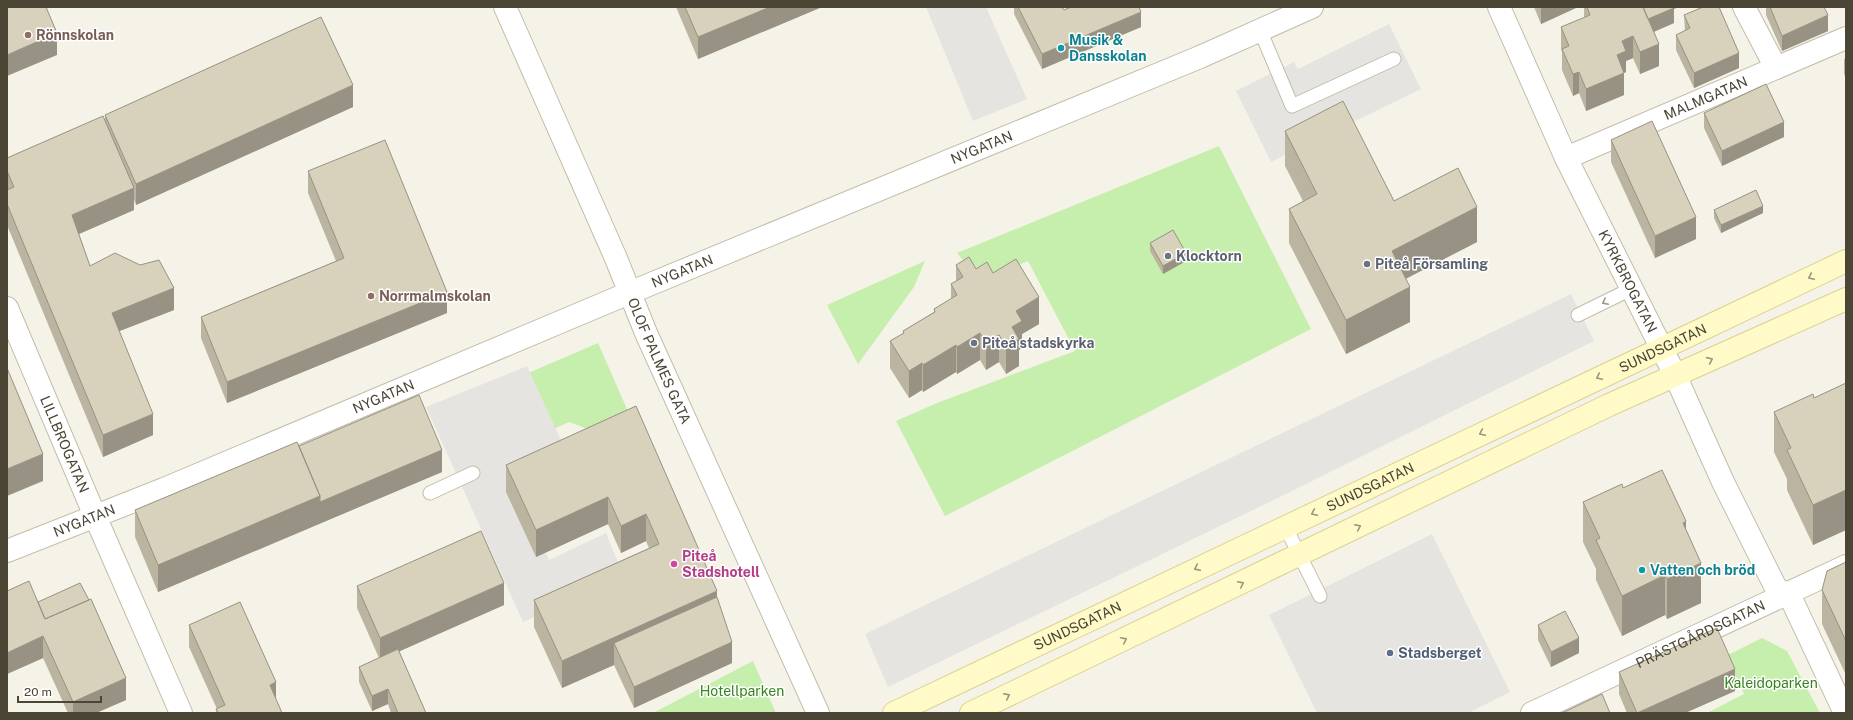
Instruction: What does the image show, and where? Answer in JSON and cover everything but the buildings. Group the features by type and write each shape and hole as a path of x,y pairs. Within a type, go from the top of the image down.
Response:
{"main road":[{"name":"SUNDSGATAN","path":"894,713 1285,526 1846,261"},
{"path":"971,713 1300,556 1609,405 1846,299"}],"street":[{"name":"OLOF PALMES GATA","path":"505,7 629,293 818,713"},
{"name":"NYGATAN","path":"7,551 171,486 629,293 1200,57 1312,7"},
{"name":"KYRKBROGATAN","path":"1499,7 1566,158 1660,348 1675,375 1723,482 1784,594 1844,713"},
{"path":"1744,7 1776,68"},
{"name":"MALMGATAN","path":"1566,158 1846,38"},
{"name":"LILLBROGATAN","path":"7,308 95,516 181,713"},
{"name":"PRÄSTGÅRDSGATAN","path":"1532,713 1846,566"}],"lane":[{"path":"1260,30 1292,106 1394,59"},
{"path":"1578,315 1631,289"},
{"path":"430,493 473,473"},
{"path":"1285,526 1320,596"}],"green space":[{"path":"1219,146 1311,329 945,516 896,421 937,403 1075,351 1028,261 981,281 957,253"},
{"path":"925,261 914,287 858,364 827,305"},
{"path":"598,343 634,425 607,436 569,422 529,440 505,383"},
{"name":"Kaleidoparken","path":"1762,638 1787,651 1820,713 1707,713 1744,694 1726,656"},
{"name":"Hotellparken","path":"753,661 776,713 653,713"}],"shaded area":[{"path":"926,7 986,7 1027,99 973,121"},
{"path":"1389,24 1421,89 1271,162 1236,91 1294,62 1298,69"},
{"path":"1571,294 1594,341 1284,495 888,687 865,634"},
{"path":"527,366 566,451 511,476 549,560 606,533 624,577 523,622 426,407"},
{"name":"Stadsberget","path":"1432,534 1510,692 1468,713 1317,713 1269,615"}],"place":[{"name":"Rönnskolan","path":"28,35"},
{"name":"Musik & Dansskolan","path":"1061,48"},
{"name":"Klocktorn","path":"1168,256"},
{"name":"Piteå Församling","path":"1367,264"},
{"name":"Norrmalmskolan","path":"371,296"},
{"name":"Piteå stadskyrka","path":"974,343"},
{"name":"Piteå Stadshotell","path":"674,564"},
{"name":"Vatten och bröd","path":"1642,570"},
{"name":"Stadsberget","path":"1390,653"}]}
